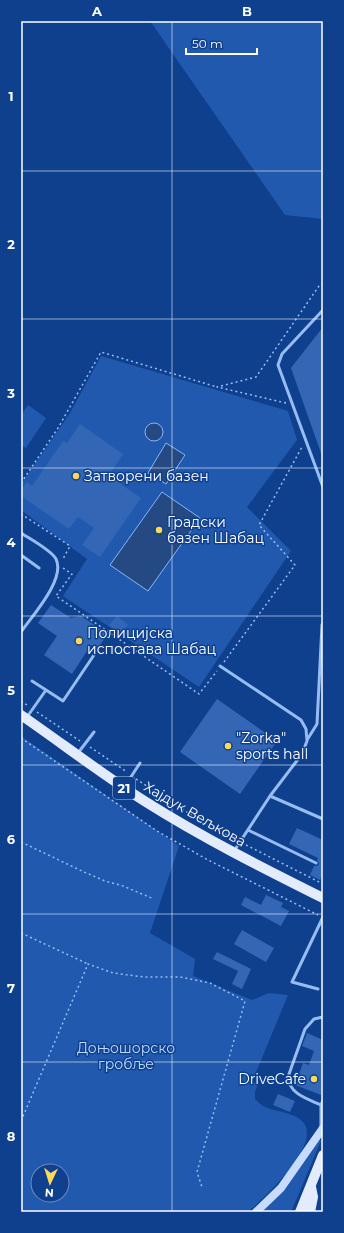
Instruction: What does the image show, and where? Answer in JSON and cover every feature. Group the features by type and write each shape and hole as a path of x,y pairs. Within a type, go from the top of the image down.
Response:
{"main road":[{"name":"Хајдук Вељкова","path":"24,717 124,788 179,822 233,853 323,898"},
{"path":"256,1212 281,1188 322,1129"},
{"path":"300,1212 323,1155"},
{"path":"310,1187 313,1197 310,1212"}],"lane":[{"path":"323,310 282,354 278,365 323,487"},
{"path":"21,533 49,552 56,559 58,570 54,585 21,632"},
{"path":"21,555 39,568"},
{"path":"233,853 270,796 302,754 306,741 317,724 323,623"},
{"path":"32,681 64,701 94,655"},
{"path":"220,666 301,720 306,729 306,741"},
{"path":"24,717 33,709 46,690"},
{"path":"77,755 94,732"},
{"path":"124,788 140,763"},
{"path":"270,796 323,819"},
{"path":"248,830 316,863"},
{"path":"318,989 292,982 323,917"},
{"path":"321,1105 292,1089 288,1077 305,1029 314,1019 323,1017"},
{"path":"322,1129 321,1105 323,1100"}],"path":[{"path":"21,483 58,428 101,352 217,387"},
{"path":"60,565 72,574 56,596 199,694 295,565 259,525 303,444"},
{"path":"21,514 70,546 63,559"},
{"path":"21,701 193,816 240,842 323,884"},
{"path":"21,738 157,831 221,867 323,917"},
{"path":"21,842 84,872 154,899"},
{"path":"21,933 88,964 113,973 144,977 180,977 210,983 246,1001 197,1172 202,1187"},
{"path":"21,1121 88,964"}],"green space":[{"path":"150,21 323,21 323,219 285,215"},
{"name":"Градски базен Шабац","path":"101,356 288,411 297,440 247,507 291,551 199,687 63,596 87,559 21,510 21,484 70,413"},
{"path":"28,405 46,418 26,448 21,445 21,415"},
{"name":"Доњошорско гробље","path":"21,736 179,846 150,933 195,959 193,976 252,1000 269,993 288,995 252,1082 258,1084 255,1092 255,1099 258,1102 269,1109 289,1114 302,1121 307,1130 305,1142 299,1156 289,1170 278,1183 248,1212 21,1212"},
{"path":"318,1139 321,1141 291,1212 262,1212 293,1178"}],"shaded area":[{"path":"154,423 160,426 163,432 160,438 154,441 148,438 145,432 148,426"},
{"path":"166,443 185,455 166,484 148,473"},
{"path":"162,492 200,518 148,591 110,565"}],"building":[{"path":"323,327 323,455 322,456 291,368"},
{"name":"Затворени базен","path":"80,424 123,454 110,474 116,478 115,480 141,498 100,557 82,545 94,528 78,517 69,529 21,496 21,491 27,482 32,486 63,441 67,443"},
{"name":"Полицијска испостава Шабац","path":"51,605 71,618 81,616 108,634 97,649 91,645 72,674 44,655 57,636 38,623"},
{"path":"117,616 128,625 120,634 109,625"},
{"name":"\"Zorka\" sports hall","path":"217,699 277,741 240,794 180,752"},
{"path":"297,828 323,840 323,873 320,880 310,875 314,866 319,864 317,860 318,858 289,844"},
{"path":"266,895 283,903 281,907 289,911 281,926 241,905 245,897 261,905"},
{"path":"242,930 274,948 266,962 234,944"},
{"path":"217,952 251,969 242,989 232,984 238,971 213,959"},
{"path":"307,1033 323,1040 323,1088 321,1095 295,1085 303,1063 309,1065 314,1051 302,1046"},
{"path":"278,1094 295,1101 290,1112 273,1105"}],"place":[{"name":"Затворени базен","path":"76,476"},
{"name":"Градски базен Шабац","path":"159,530"},
{"name":"Полицијска испостава Шабац","path":"79,641"},
{"name":"\"Zorka\" sports hall","path":"228,746"},
{"name":"DriveCafe","path":"314,1079"}]}
